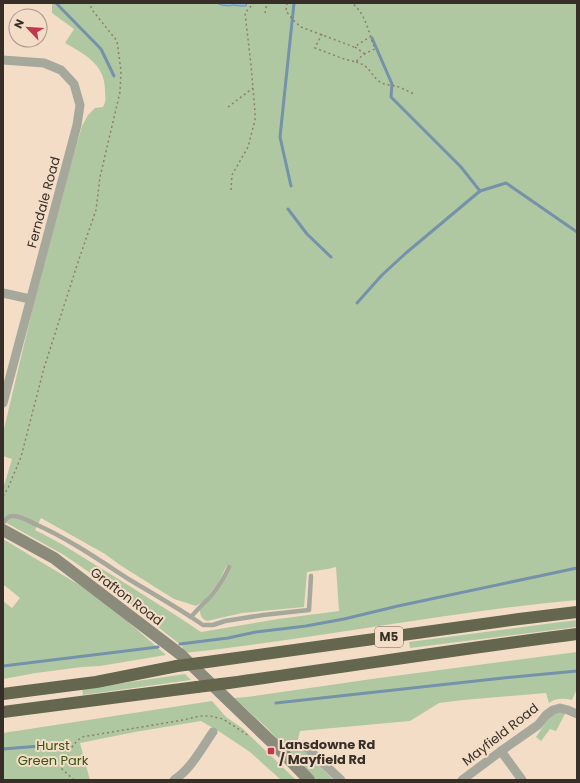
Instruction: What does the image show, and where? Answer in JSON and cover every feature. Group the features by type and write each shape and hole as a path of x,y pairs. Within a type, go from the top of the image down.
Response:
{"highway":[{"name":"M5","path":"3,694 96,682 177,666 577,612"},
{"name":"M5","path":"3,712 221,684 353,666 487,645 577,634"}],"street":[{"name":"Ferndale Road","path":"3,60 44,63 61,70 74,84 80,105 77,125 4,398"},
{"path":"3,293 30,299"},
{"name":"Grafton Road","path":"3,530 54,558 180,654 309,780"},
{"name":"Mayfield Road","path":"462,780 538,724 553,710 560,708 577,714"},
{"path":"174,780 181,775 192,762 213,732"},
{"path":"304,745 341,780"},
{"path":"501,751 522,780"}],"lane":[{"path":"3,523 7,518 16,516 40,526 79,547 203,625 213,625 226,621 263,615 309,610 311,576"},
{"path":"191,617 210,597 226,574 229,567"}],"path":[{"path":"3,496 21,457 44,368 96,210 100,177 120,92 121,71 118,41 88,3"},
{"path":"231,190 232,175 248,147 255,120 245,13 254,3"},
{"path":"265,13 267,3"},
{"path":"287,3 286,11 301,27 354,47 365,54"},
{"path":"352,3 359,10 375,49 359,58 356,62"},
{"path":"322,34 316,48 331,55 363,64 382,84 394,86 414,94"},
{"path":"354,47 370,36"},
{"path":"228,107 253,88"},
{"path":"74,780 62,769 71,748 77,740 82,737 200,716 210,716 223,719 249,736"}],"green space":[{"path":"52,3 577,3 577,600 478,611 184,653 182,646 96,577 64,555 3,521 3,489 12,459 3,456 3,433 32,311 82,126 88,115 95,108 103,107 105,100 104,81 101,73 86,56 65,43 74,29 52,13","holes":["41,518 105,554 174,599 196,606 204,601 218,583 227,565 230,570 224,581 200,610 200,614 207,621 242,613 304,607 307,572 336,567 339,611 278,619 201,632 81,556 35,530"]},
{"path":"3,539 81,586 126,620 166,655 100,666 36,673 3,679 3,601 12,608 20,598 4,585 3,586"},
{"path":"577,620 577,627 410,648 409,642 545,624"},
{"path":"577,652 577,691 572,700 560,699 549,703 546,693 463,700 439,703 410,721 300,731 297,744 334,780 316,780 266,727 234,698 247,697"},
{"path":"185,674 191,680 83,695 82,689"},
{"name":"Hurst Green Park","path":"212,701 226,717 242,728 296,780 281,780 250,752 201,721 80,743 90,780 3,780 3,733"},
{"path":"566,712 556,731 550,729 541,741 536,737 550,716 554,713"}],"water":[{"path":"217,3 247,3 246,6 230,6"}],"waterway":[{"path":"56,3 101,49 114,76"},
{"path":"291,186 280,137 294,3"},
{"path":"372,38 392,84 391,97 461,167 480,191 506,183 577,232"},
{"path":"357,303 382,275 406,253 480,191"},
{"path":"288,209 307,234 331,257"},
{"path":"180,644 228,638 256,632 306,626 344,619 577,568"},
{"path":"3,666 158,647"},
{"path":"276,703 577,671"},
{"path":"3,749 40,746"}],"place":[{"name":"Lansdowne Rd / Mayfield Rd","path":"271,751"}]}
